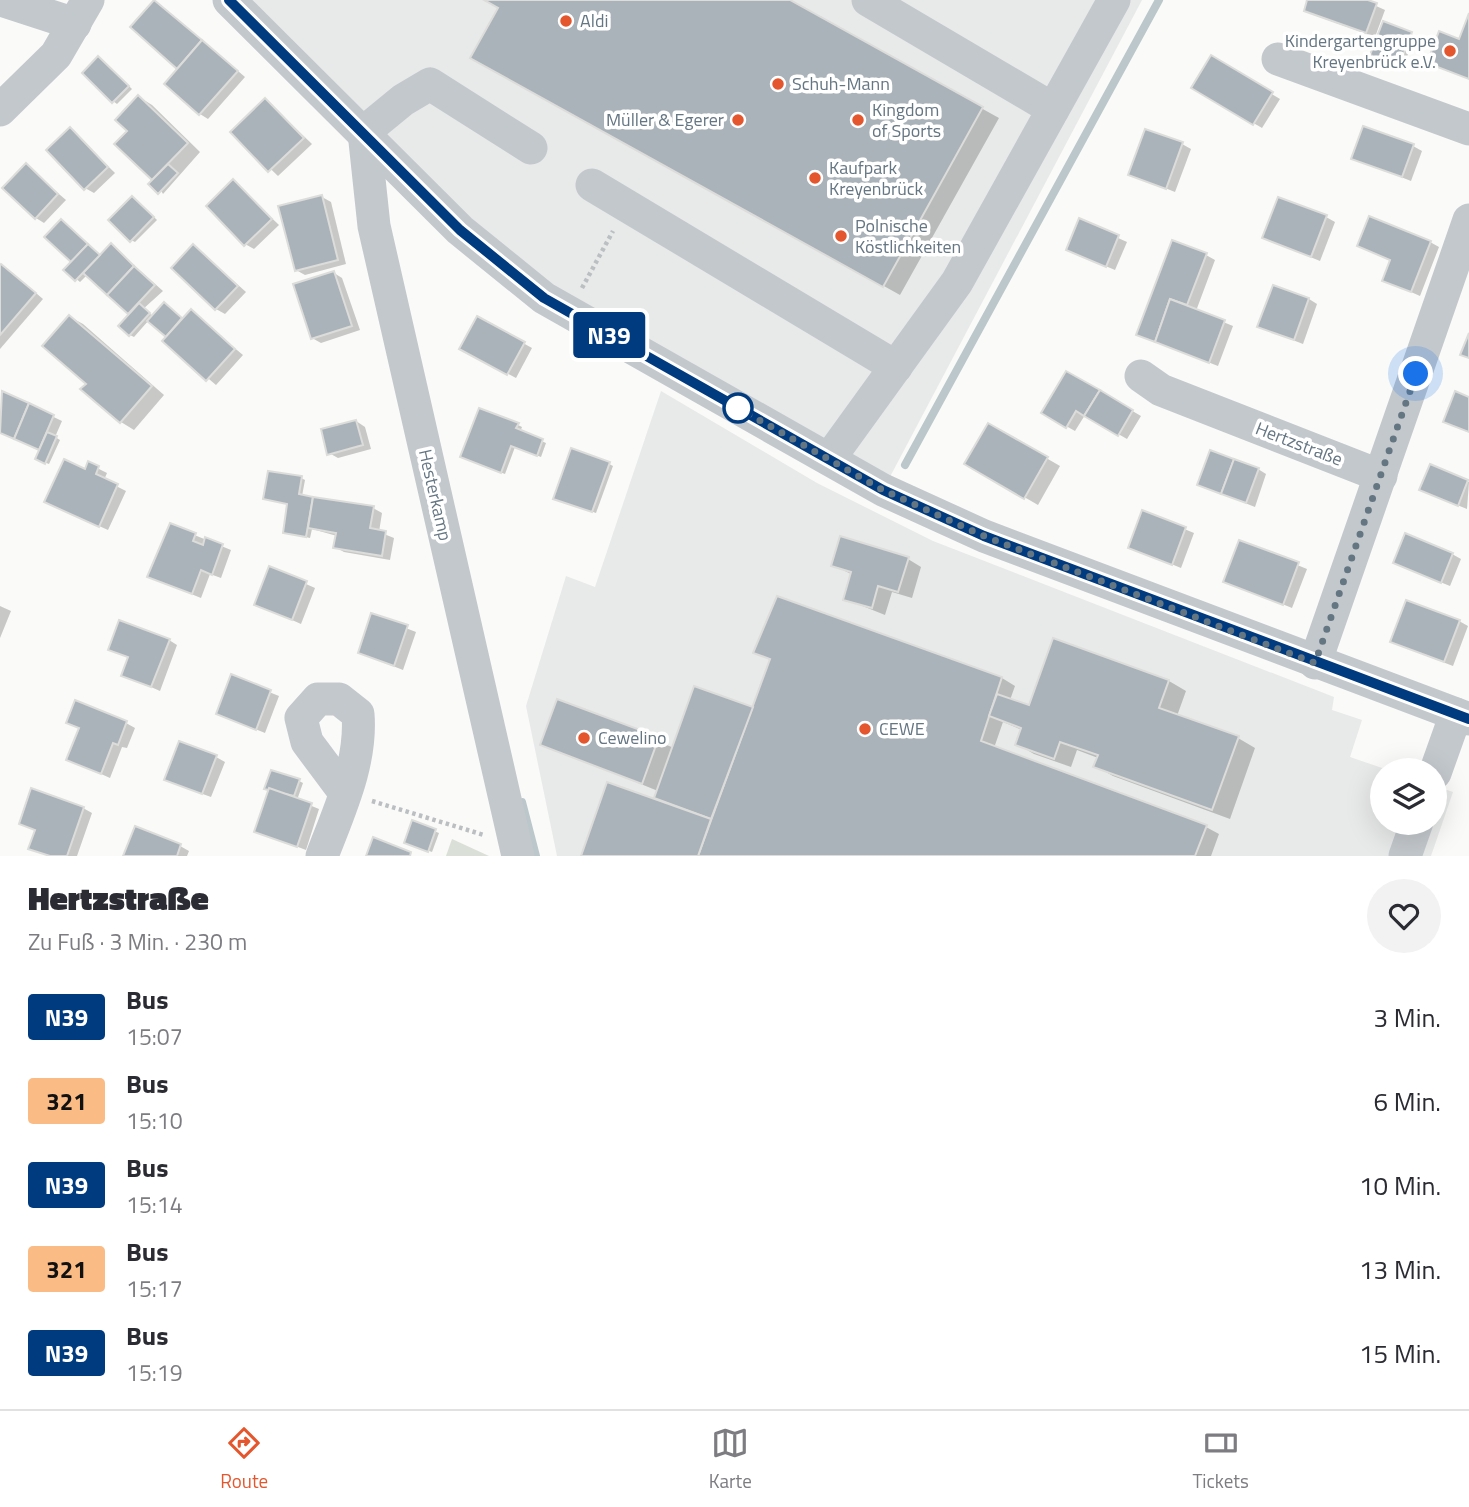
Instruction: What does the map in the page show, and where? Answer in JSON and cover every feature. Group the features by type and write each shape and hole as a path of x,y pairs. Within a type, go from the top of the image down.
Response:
{"street":[{"path":"0,110 56,55 82,12 1,0"},
{"path":"229,0 471,239 544,298 883,490 984,536 1462,717 1442,758"},
{"path":"868,0 1053,109"},
{"path":"829,459 957,282 1114,0"},
{"path":"1278,59 1469,129"},
{"path":"365,132 403,100 430,84 531,148"},
{"name":"Hesterkamp","path":"365,132 374,226 517,851"},
{"path":"592,185 896,367"},
{"path":"1315,663 1469,220"},
{"name":"Hertzstraße","path":"1141,376 1161,390 1381,476"},
{"path":"321,856 345,793"},
{"path":"1405,856 1412,835"}],"path":[{"path":"569,312 627,206"},
{"path":"345,793 517,851"}],"shaded area":[{"path":"229,0 1142,0 883,490 544,298"},
{"path":"661,391 817,483 933,541 1334,697 1332,710 1362,720 1350,757 1370,764 1370,835 1438,835 1431,856 557,856 526,706 566,576 595,587"},
{"path":"1447,790 1453,792 1447,809"},
{"path":"452,839 489,856 446,856"}],"building":[{"path":"154,0 202,40 177,69 130,27"},
{"name":"Kaufpark Kreyenbrück","path":"484,0 790,0 983,107 883,287 470,58 498,8"},
{"path":"1307,0 1368,0 1377,3 1366,33 1304,11"},
{"name":"Kindergartengruppe Kreyenbrück e.V.","path":"1469,13 1469,79 1427,63 1439,31 1459,39"},
{"path":"1383,21 1412,32 1399,66 1370,55"},
{"path":"202,40 238,71 199,115 164,84"},
{"path":"1211,55 1273,92 1253,125 1191,88"},
{"path":"98,56 129,86 112,103 82,73"},
{"path":"138,95 188,143 152,180 114,144 127,131 115,120"},
{"path":"265,98 304,138 268,172 230,132"},
{"path":"1363,126 1414,144 1402,177 1351,159"},
{"path":"70,127 108,167 84,190 46,150"},
{"path":"1145,129 1183,142 1166,189 1128,175"},
{"path":"26,163 58,194 35,219 2,188"},
{"path":"168,164 178,173 158,194 148,184"},
{"path":"233,179 272,219 244,246 206,206"},
{"path":"322,195 338,260 295,271 278,206"},
{"path":"132,196 154,217 130,242 108,220"},
{"path":"1278,197 1327,215 1311,257 1262,238"},
{"path":"1369,216 1431,241 1411,292 1382,281 1390,260 1357,246"},
{"path":"1079,218 1119,235 1106,267 1066,250"},
{"path":"61,219 88,244 71,262 44,237"},
{"path":"1172,240 1207,253 1187,305 1170,299 1155,342 1136,335"},
{"path":"111,243 134,266 107,295 83,273"},
{"path":"88,244 100,255 75,281 63,270"},
{"path":"193,244 238,286 215,310 171,268"},
{"path":"0,265 36,293 0,335"},
{"path":"134,266 155,285 128,314 107,295"},
{"path":"334,271 352,326 311,339 293,284"},
{"path":"1273,285 1309,298 1294,340 1257,327"},
{"path":"1170,299 1225,320 1209,363 1155,342"},
{"path":"164,302 182,318 166,337 147,321"},
{"path":"139,303 150,313 129,336 118,326"},
{"path":"191,309 235,349 206,381 162,341"},
{"path":"69,315 152,386 120,423 80,389 86,384 42,346"},
{"path":"477,316 525,342 507,375 459,349"},
{"path":"1469,333 1469,358 1460,355"},
{"path":"1066,371 1100,390 1084,416 1076,411 1066,428 1041,413"},
{"path":"1100,390 1133,410 1118,436 1084,416"},
{"path":"2,391 29,403 14,439 0,433"},
{"path":"1455,391 1469,397 1469,432 1443,422"},
{"path":"29,403 54,415 39,450 14,439"},
{"path":"479,408 519,423 516,428 543,439 537,456 511,446 501,473 460,457"},
{"path":"356,420 363,445 327,455 321,429"},
{"path":"988,423 1048,457 1024,499 964,464"},
{"path":"47,432 57,436 45,464 35,459"},
{"path":"571,448 610,462 592,512 553,499"},
{"path":"1210,450 1234,459 1221,494 1197,485"},
{"path":"64,459 85,469 88,461 99,466 96,474 118,484 99,527 44,502"},
{"path":"1234,459 1259,468 1246,503 1221,494"},
{"path":"1430,464 1468,480 1458,506 1419,490"},
{"path":"268,471 302,476 299,494 313,497 306,537 283,533 287,504 263,499"},
{"path":"313,497 374,506 370,528 386,531 382,556 333,548 336,533 308,528"},
{"path":"1142,510 1186,527 1172,565 1128,548"},
{"path":"170,523 196,533 193,541 203,545 205,537 223,544 212,575 201,570 192,594 147,577"},
{"path":"1405,533 1453,553 1441,583 1393,563"},
{"path":"840,536 909,557 898,592 878,586 872,608 843,600 851,572 831,566"},
{"path":"1239,540 1299,562 1283,605 1223,582"},
{"path":"269,566 307,581 292,620 254,605"},
{"name":"CEWE","path":"777,596 1002,677 981,741 1207,825 1195,856 698,856 770,659 753,653"},
{"path":"1406,600 1460,620 1444,662 1390,642"},
{"path":"371,613 408,625 394,666 358,653"},
{"path":"119,620 170,639 151,687 121,676 128,657 108,650"},
{"path":"1053,638 1169,680 1159,708 1239,736 1212,810 1093,767 1098,755 1060,742 1054,759 1015,745 1021,728 989,716 997,694 1029,705"},
{"path":"231,674 271,690 256,730 216,714"},
{"path":"694,686 753,707 711,819 654,798"},
{"path":"557,699 659,737 642,784 540,745"},
{"path":"75,700 127,721 118,745 113,743 101,774 66,760 79,728 66,723"},
{"path":"179,741 217,755 202,794 164,780"},
{"path":"271,770 300,779 294,796 264,789"},
{"path":"607,782 711,819 698,856 581,856"},
{"path":"31,788 84,807 67,856 50,856 28,849 35,830 19,824"},
{"path":"269,788 312,803 297,847 254,832"},
{"path":"412,820 436,829 428,852 404,843"},
{"path":"135,826 181,844 177,856 123,856"},
{"path":"373,837 411,852 410,856 366,856"}],"waterway":[{"path":"905,465 1159,0"},
{"path":"522,802 536,856"}],"bus line":[{"name":"N39","path":"229,0 365,132 460,230 544,298 883,490 984,536 1345,675 1469,719"}],"place":[{"name":"Aldi","path":"566,21"},
{"name":"Kindergartengruppe Kreyenbrück e.V.","path":"1450,51"},
{"name":"Schuh-Mann","path":"778,84"},
{"name":"Müller & Egerer","path":"738,120"},
{"name":"Kingdom of Sports","path":"858,120"},
{"name":"Kaufpark Kreyenbrück","path":"815,178"},
{"name":"Polnische Köstlichkeiten","path":"841,236"},
{"name":"CEWE","path":"865,729"},
{"name":"Cewelino","path":"584,738"}],"route":[{"path":"738,408 883,490 984,536 1315,663 1416,374"}]}
